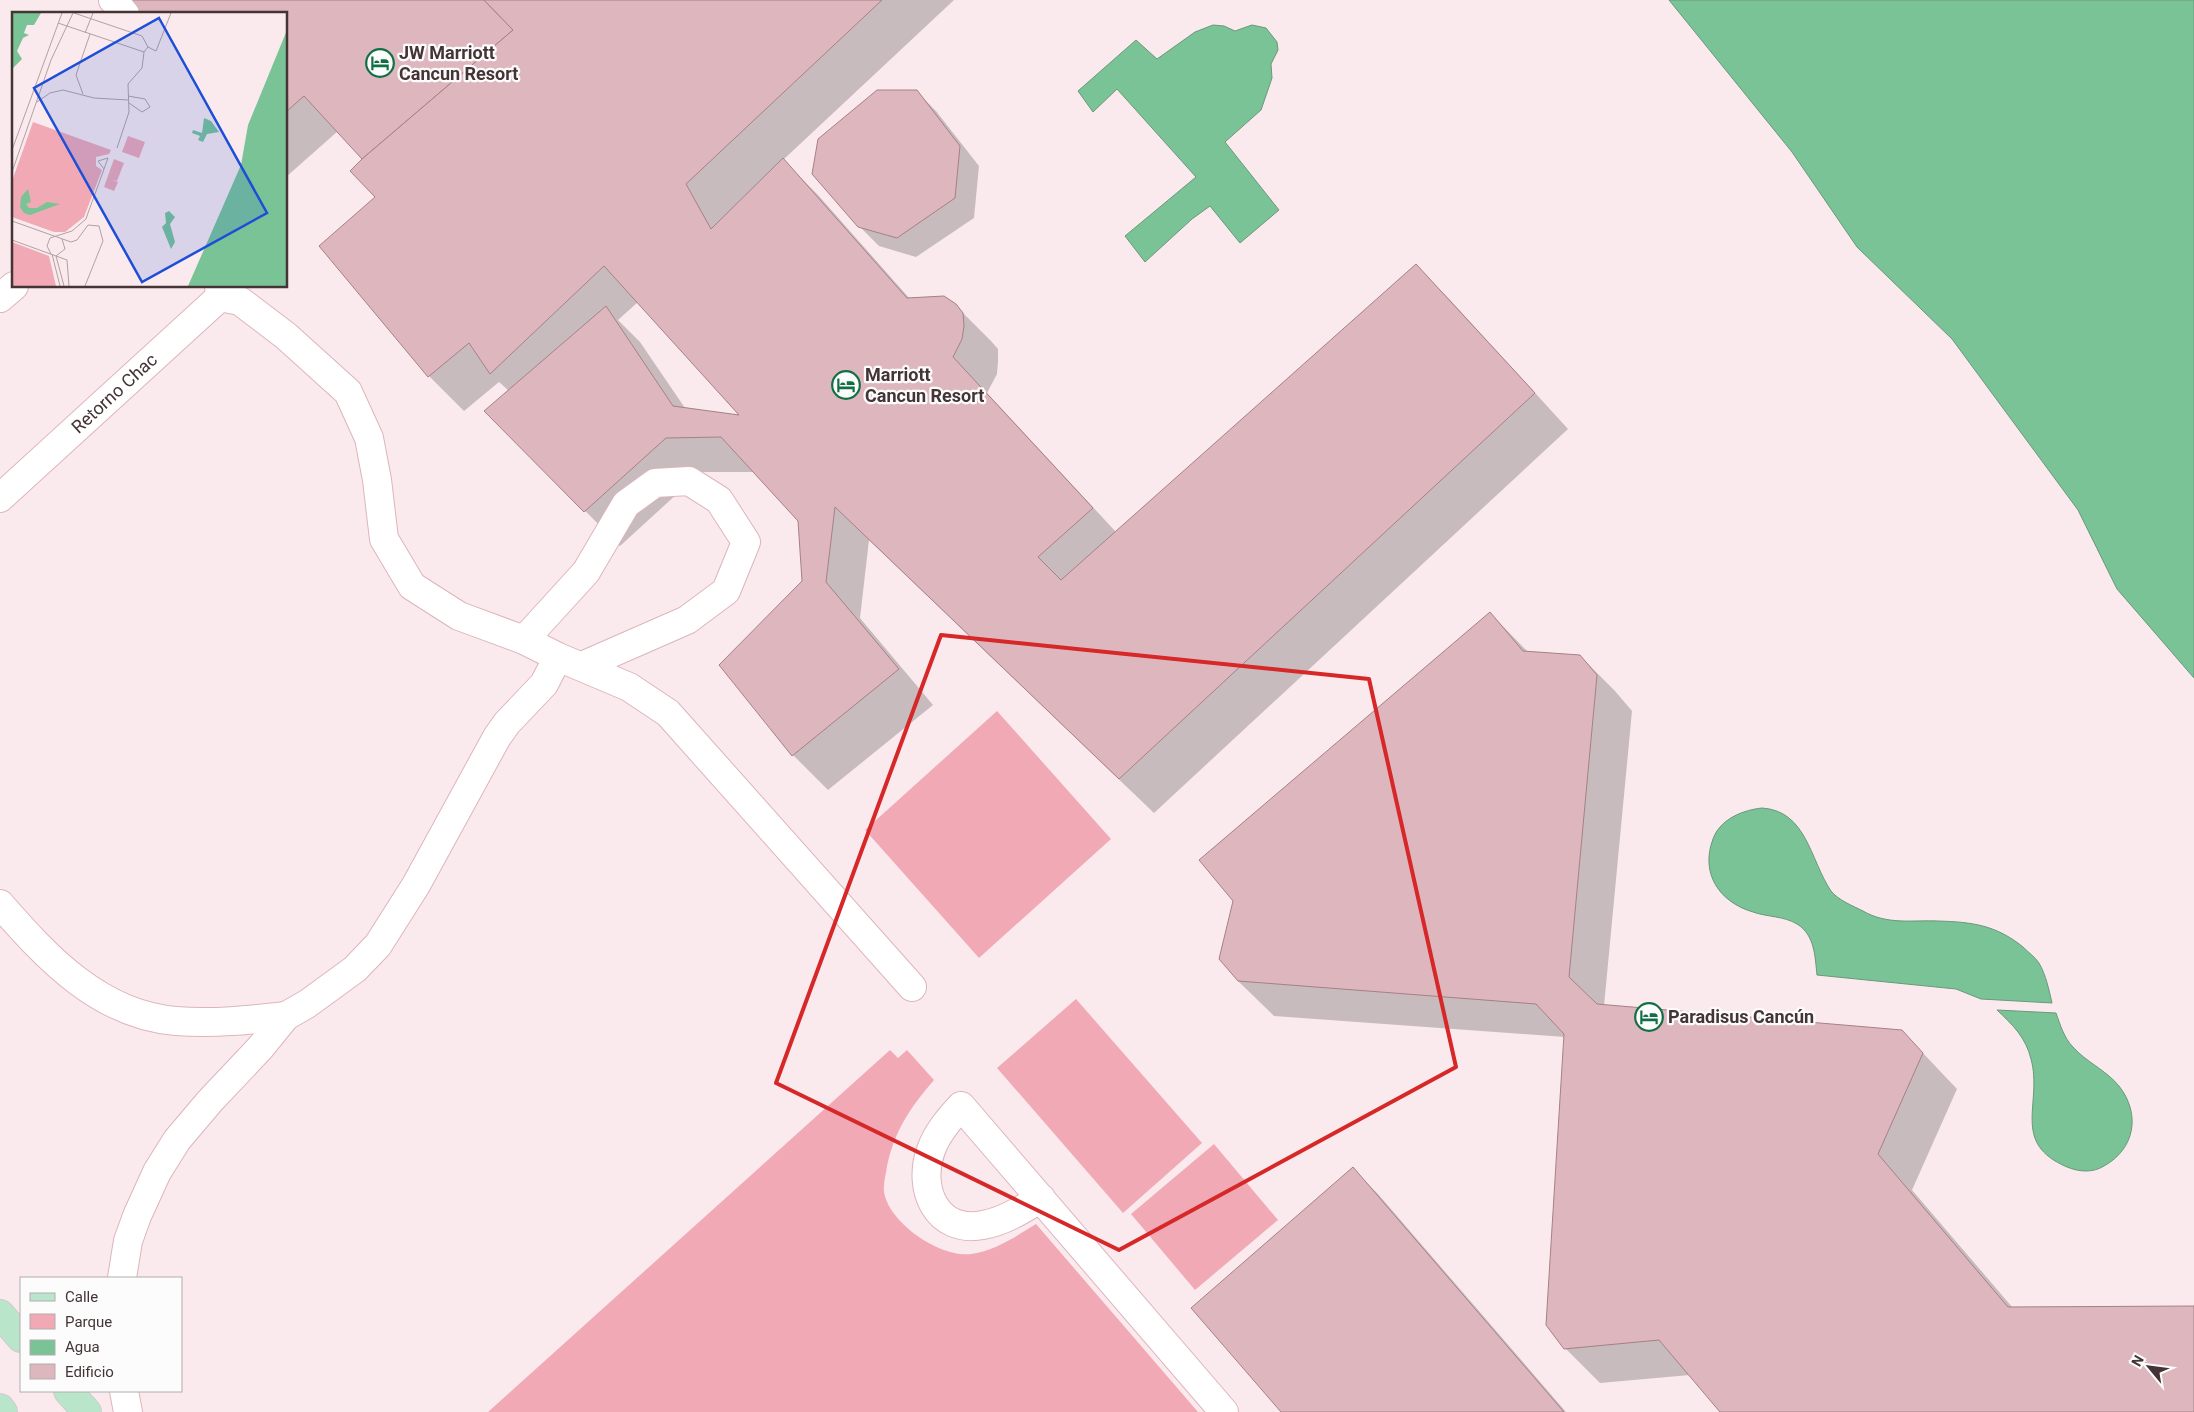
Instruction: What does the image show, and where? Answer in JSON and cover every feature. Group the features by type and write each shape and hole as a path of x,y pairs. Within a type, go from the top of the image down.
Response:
{"main road":[{"path":"0,1314 20,1337"},
{"path":"69,1392 87,1412"},
{"path":"0,1408 3,1412"}],"street":[{"path":"113,0 122,12"},
{"path":"0,298 12,288"},
{"path":"220,292 240,301 286,336 348,392 369,438 384,538 412,586 459,616 524,640 629,687 668,713 912,987"},
{"name":"Retorno Chac","path":"0,498 220,292"},
{"path":"122,1277 128,1240 148,1191 166,1156 186,1129 260,1048 286,1016 307,1004 355,969 378,945 416,885 497,737 508,723 544,684 570,662 687,620 726,591 746,542 720,500 690,481 656,483 626,504 586,572 524,640"},
{"path":"0,904 38,948 70,976 105,1000 122,1007 174,1021 212,1023 286,1016"},
{"path":"1041,1198 1011,1216 982,1225 955,1225 937,1212 929,1192 925,1171 931,1149 942,1129 961,1106 1023,1176 1224,1412"},
{"path":"124,1392 128,1412"}],"highlighted area":[{"path":"941,635 1369,679 1456,1067 1119,1250 776,1083"}],"green space":[{"path":"997,711 1111,839 979,958 865,830"},
{"path":"1076,999 1202,1143 1123,1213 997,1068"},
{"path":"890,1050 898,1058 907,1050 934,1080 904,1120 890,1153 884,1192 888,1204 895,1215 918,1236 931,1244 959,1254 971,1254 988,1250 1036,1224 1198,1412 488,1412"},
{"path":"1214,1144 1278,1220 1195,1290 1131,1214"}],"water":[{"path":"1669,0 2194,0 2194,678 2117,589 2078,510 1952,339 1857,247 1792,152"},
{"path":"1213,25 1224,26 1235,31 1252,25 1266,28 1277,42 1278,50 1271,64 1272,78 1261,110 1225,142 1279,210 1240,243 1210,206 1192,219 1145,262 1125,236 1196,177 1117,89 1093,112 1078,91 1136,40 1157,59 1195,32"},
{"path":"1762,808 1777,811 1789,818 1798,827 1831,891 1842,900 1872,915 1890,920 1962,922 1993,929 2023,947 2039,963 2052,1003 1981,999 1956,989 1817,975 1811,940 1803,929 1787,919 1758,914 1741,907 1722,893 1715,884 1711,874 1709,863 1710,851 1716,832 1727,821 1740,813"},
{"path":"1997,1010 2056,1013 2070,1043 2119,1086 2126,1097 2132,1119 2128,1141 2123,1150 2114,1159 2095,1170 2076,1170 2050,1157 2039,1146 2034,1134 2032,1120 2034,1075 2029,1051 2018,1032"}],"building":[{"name":"JW Marriott Cancun Resort","path":"120,0 484,0 513,30 362,159 304,96 288,110 288,12 130,12"},
{"name":"Marriott Cancun Resort","path":"484,0 882,0 686,184 711,229 783,158 907,298 944,296 956,304 963,313 964,326 962,339 953,357 1093,508 1038,557 1061,580 1416,264 1535,393 1119,779 835,507 826,582 899,669 792,756 719,665 802,581 798,521 721,437 666,438 584,512 484,411 606,306 673,406 739,415 604,266 490,374 469,343 428,377 319,246 375,197 350,171 513,30"},
{"path":"877,90 917,90 960,146 955,198 897,238 858,227 812,174 818,139"},
{"name":"Paradisus Cancún","path":"1490,612 1523,651 1580,655 1597,675 1569,977 1597,1004 1902,1030 1923,1053 1878,1154 2008,1307 2194,1306 2194,1412 1720,1412 1659,1340 1564,1349 1546,1325 1564,1034 1536,1004 1238,981 1219,959 1233,901 1199,860"},
{"path":"1353,1167 1564,1412 1281,1412 1191,1308"}],"place":[{"name":"JW Marriott Cancun Resort","path":"380,63"},
{"name":"Marriott Cancun Resort","path":"846,385"},
{"name":"Paradisus Cancún","path":"1649,1017"}]}
